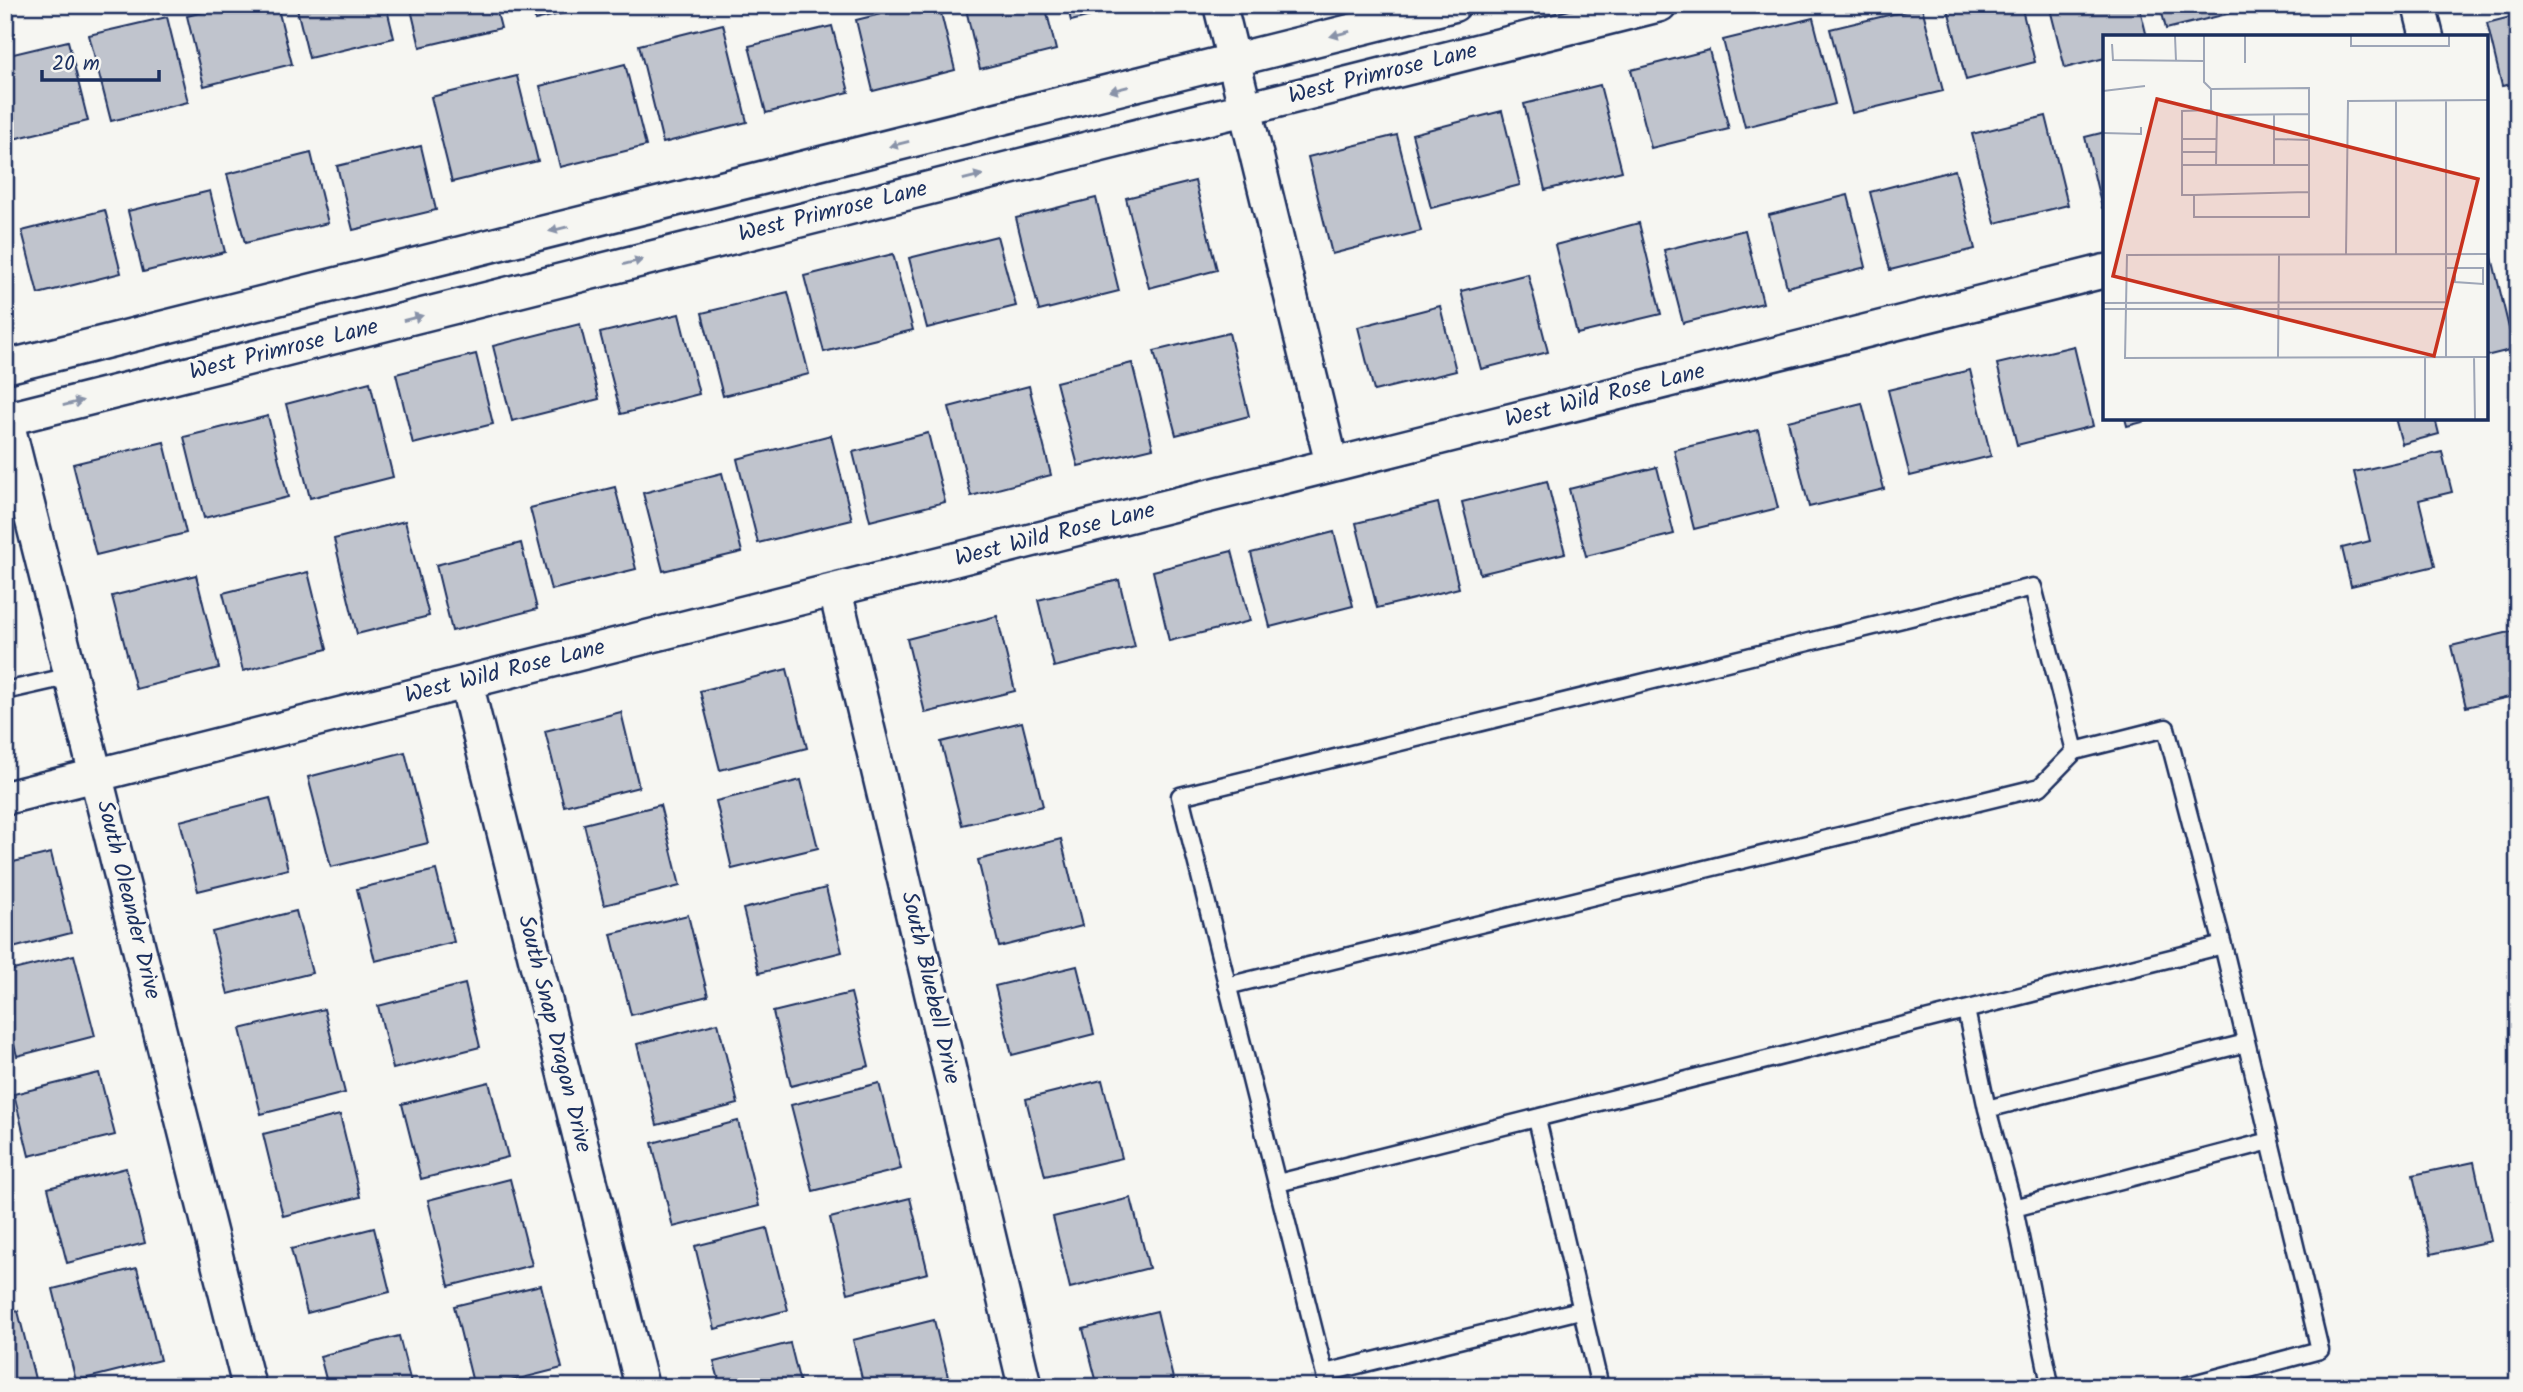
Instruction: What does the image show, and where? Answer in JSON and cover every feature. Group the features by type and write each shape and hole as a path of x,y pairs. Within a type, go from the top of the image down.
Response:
{"street":[{"path":"1220,5 1332,465"},
{"path":"5,367 1454,5"},
{"path":"2419,5 2426,35"},
{"name":"West Primrose Lane","path":"6,416 446,309 1657,6"},
{"path":"796,170 809,218"},
{"path":"435,260 446,309"},
{"name":"West Wild Rose Lane","path":"5,798 2103,272"},
{"name":"South Oleander Drive","path":"6,416 249,1387"},
{"name":"South Bluebell Drive","path":"835,590 1025,1387"},
{"name":"South Snap Dragon Drive","path":"466,682 642,1387"}],"lane":[{"path":"1580,1310 1327,1380 1180,796 2033,587 2075,751"},
{"path":"5,691 71,676"},
{"path":"1227,986 2040,787 2075,751 2166,728 2223,945 2320,1350 2182,1387"},
{"path":"1278,1183 2223,945"},
{"path":"1966,1010 1987,1110 2014,1208 2049,1386"},
{"path":"1987,1110 2246,1043"},
{"path":"1537,1119 1600,1387"},
{"path":"2014,1208 2270,1141"}],"building":[{"path":"231,5 277,5 292,64 204,86 187,16"},
{"path":"296,5 386,5 394,38 309,58"},
{"path":"410,5 495,5 501,28 420,47"},
{"path":"532,5 598,5 535,20"},
{"path":"918,5 939,5 955,70 873,91 856,20"},
{"path":"965,5 1045,5 1056,50 980,69"},
{"path":"1067,5 1134,5 1071,21"},
{"path":"1947,5 2021,5 2035,62 1966,80"},
{"path":"2049,5 2139,5 2146,35 2103,35 2103,58 2065,68"},
{"path":"2160,5 2250,5 2251,8 2166,29"},
{"path":"1922,7 1943,91 1852,113 1830,29"},
{"path":"2518,15 2518,83 2502,86 2487,23"},
{"path":"167,17 188,102 111,121 89,35"},
{"path":"1813,18 1835,104 1745,127 1723,40"},
{"path":"723,24 747,122 663,143 639,45"},
{"path":"832,26 849,92 766,113 749,46"},
{"path":"68,41 88,121 5,141 5,56"},
{"path":"1709,50 1729,129 1651,148 1631,70"},
{"path":"625,64 646,146 560,167 540,86"},
{"path":"517,76 538,161 452,182 431,97"},
{"path":"1600,85 1622,171 1545,190 1524,104"},
{"path":"1502,111 1520,185 1431,208 1412,134"},
{"path":"2046,116 2068,205 1995,223 1972,134"},
{"path":"2103,132 2103,208 2102,208 2085,137"},
{"path":"1397,135 1421,231 1332,254 1308,157"},
{"path":"421,146 436,210 353,230 337,166"},
{"path":"311,153 328,223 245,243 227,174"},
{"path":"1955,170 1975,249 1890,270 1870,192"},
{"path":"1195,181 1217,270 1149,288 1126,198"},
{"path":"210,191 225,252 143,272 128,211"},
{"path":"1848,195 1866,267 1787,287 1769,215"},
{"path":"1096,198 1119,291 1039,311 1016,218"},
{"path":"105,210 121,273 38,294 22,231"},
{"path":"1639,223 1661,314 1577,334 1555,245"},
{"path":"1745,230 1763,303 1683,323 1664,250"},
{"path":"997,236 1016,306 927,328 909,258"},
{"path":"2488,250 2514,349 2488,356"},
{"path":"893,254 913,330 824,352 804,276"},
{"path":"1528,274 1548,352 1481,369 1461,291"},
{"path":"788,292 809,374 723,396 702,313"},
{"path":"1440,306 1456,371 1374,391 1358,327"},
{"path":"679,314 699,394 621,414 600,333"},
{"path":"580,324 599,399 512,421 493,346"},
{"path":"1229,333 1249,416 1176,435 1154,351"},
{"path":"2074,346 2093,426 2017,445 1997,364"},
{"path":"476,354 493,424 413,444 396,374"},
{"path":"1132,363 1153,448 1078,466 1056,382"},
{"path":"1970,370 1991,456 1910,476 1888,390"},
{"path":"370,382 393,477 310,498 286,404"},
{"path":"1029,386 1051,475 971,496 949,407"},
{"path":"1862,403 1884,489 1809,507 1788,421"},
{"path":"268,416 288,497 204,518 184,437"},
{"path":"2126,420 2150,420 2127,426"},
{"path":"2396,420 2436,420 2439,434 2402,444"},
{"path":"1758,430 1778,508 1694,529 1674,450"},
{"path":"928,433 945,502 870,521 853,452"},
{"path":"831,435 852,520 758,543 737,459"},
{"path":"164,442 186,533 96,555 73,464"},
{"path":"2442,452 2452,492 2419,500 2435,566 2351,586 2342,548 2370,541 2354,472"},
{"path":"1657,467 1674,534 1586,556 1569,489"},
{"path":"722,473 742,552 663,571 643,493"},
{"path":"1547,481 1565,553 1480,574 1462,502"},
{"path":"615,487 636,569 551,590 530,508"},
{"path":"1438,503 1459,588 1377,608 1356,523"},
{"path":"405,521 429,616 357,634 334,539"},
{"path":"1334,532 1353,606 1270,627 1251,553"},
{"path":"521,543 537,609 452,631 436,565"},
{"path":"1232,551 1250,621 1169,641 1153,571"},
{"path":"308,572 327,649 243,671 223,593"},
{"path":"196,575 219,668 136,689 112,596"},
{"path":"1119,580 1135,647 1054,667 1038,600"},
{"path":"997,616 1015,691 925,713 907,639"},
{"path":"2518,630 2518,695 2466,707 2451,646"},
{"path":"787,669 807,748 720,770 700,691"},
{"path":"621,712 639,787 564,806 545,731"},
{"path":"1022,722 1043,806 962,825 941,742"},
{"path":"405,752 428,843 331,867 308,777"},
{"path":"801,780 818,848 732,869 716,801"},
{"path":"270,798 288,869 198,891 180,821"},
{"path":"660,805 680,886 604,905 584,824"},
{"path":"1061,839 1082,926 999,947 978,860"},
{"path":"51,853 71,933 5,950 5,864"},
{"path":"436,870 454,942 375,961 357,889"},
{"path":"826,888 842,952 759,973 743,909"},
{"path":"296,911 312,973 228,994 212,932"},
{"path":"688,915 708,996 631,1015 611,934"},
{"path":"74,955 95,1036 17,1056 5,1010 5,972"},
{"path":"1077,966 1094,1034 1012,1055 995,986"},
{"path":"465,984 480,1047 393,1069 378,1006"},
{"path":"851,993 869,1066 791,1086 773,1012"},
{"path":"324,1009 345,1093 261,1114 240,1029"},
{"path":"718,1023 738,1104 657,1125 637,1044"},
{"path":"99,1073 115,1135 29,1156 14,1094"},
{"path":"1102,1080 1122,1158 1045,1176 1026,1099"},
{"path":"489,1082 508,1157 421,1179 402,1104"},
{"path":"879,1083 901,1169 813,1191 791,1105"},
{"path":"340,1115 360,1197 283,1216 263,1134"},
{"path":"738,1121 759,1206 673,1227 652,1143"},
{"path":"2474,1162 2491,1241 2431,1254 2413,1175"},
{"path":"126,1168 145,1243 67,1263 48,1188"},
{"path":"510,1179 532,1265 449,1286 428,1200"},
{"path":"910,1198 928,1273 848,1293 830,1218"},
{"path":"1131,1198 1149,1268 1070,1288 1053,1217"},
{"path":"374,1228 390,1292 307,1313 291,1249"},
{"path":"767,1228 788,1310 715,1329 695,1246"},
{"path":"137,1268 160,1360 76,1381 53,1289"},
{"path":"541,1285 562,1368 487,1387 474,1387 454,1306"},
{"path":"18,1311 37,1387 5,1387 5,1314"},
{"path":"1157,1311 1175,1387 1098,1387 1083,1329"},
{"path":"934,1320 948,1377 908,1387 864,1387 853,1340"},
{"path":"399,1336 412,1387 328,1387 320,1356"},
{"path":"790,1343 801,1387 721,1387 714,1362"}]}
